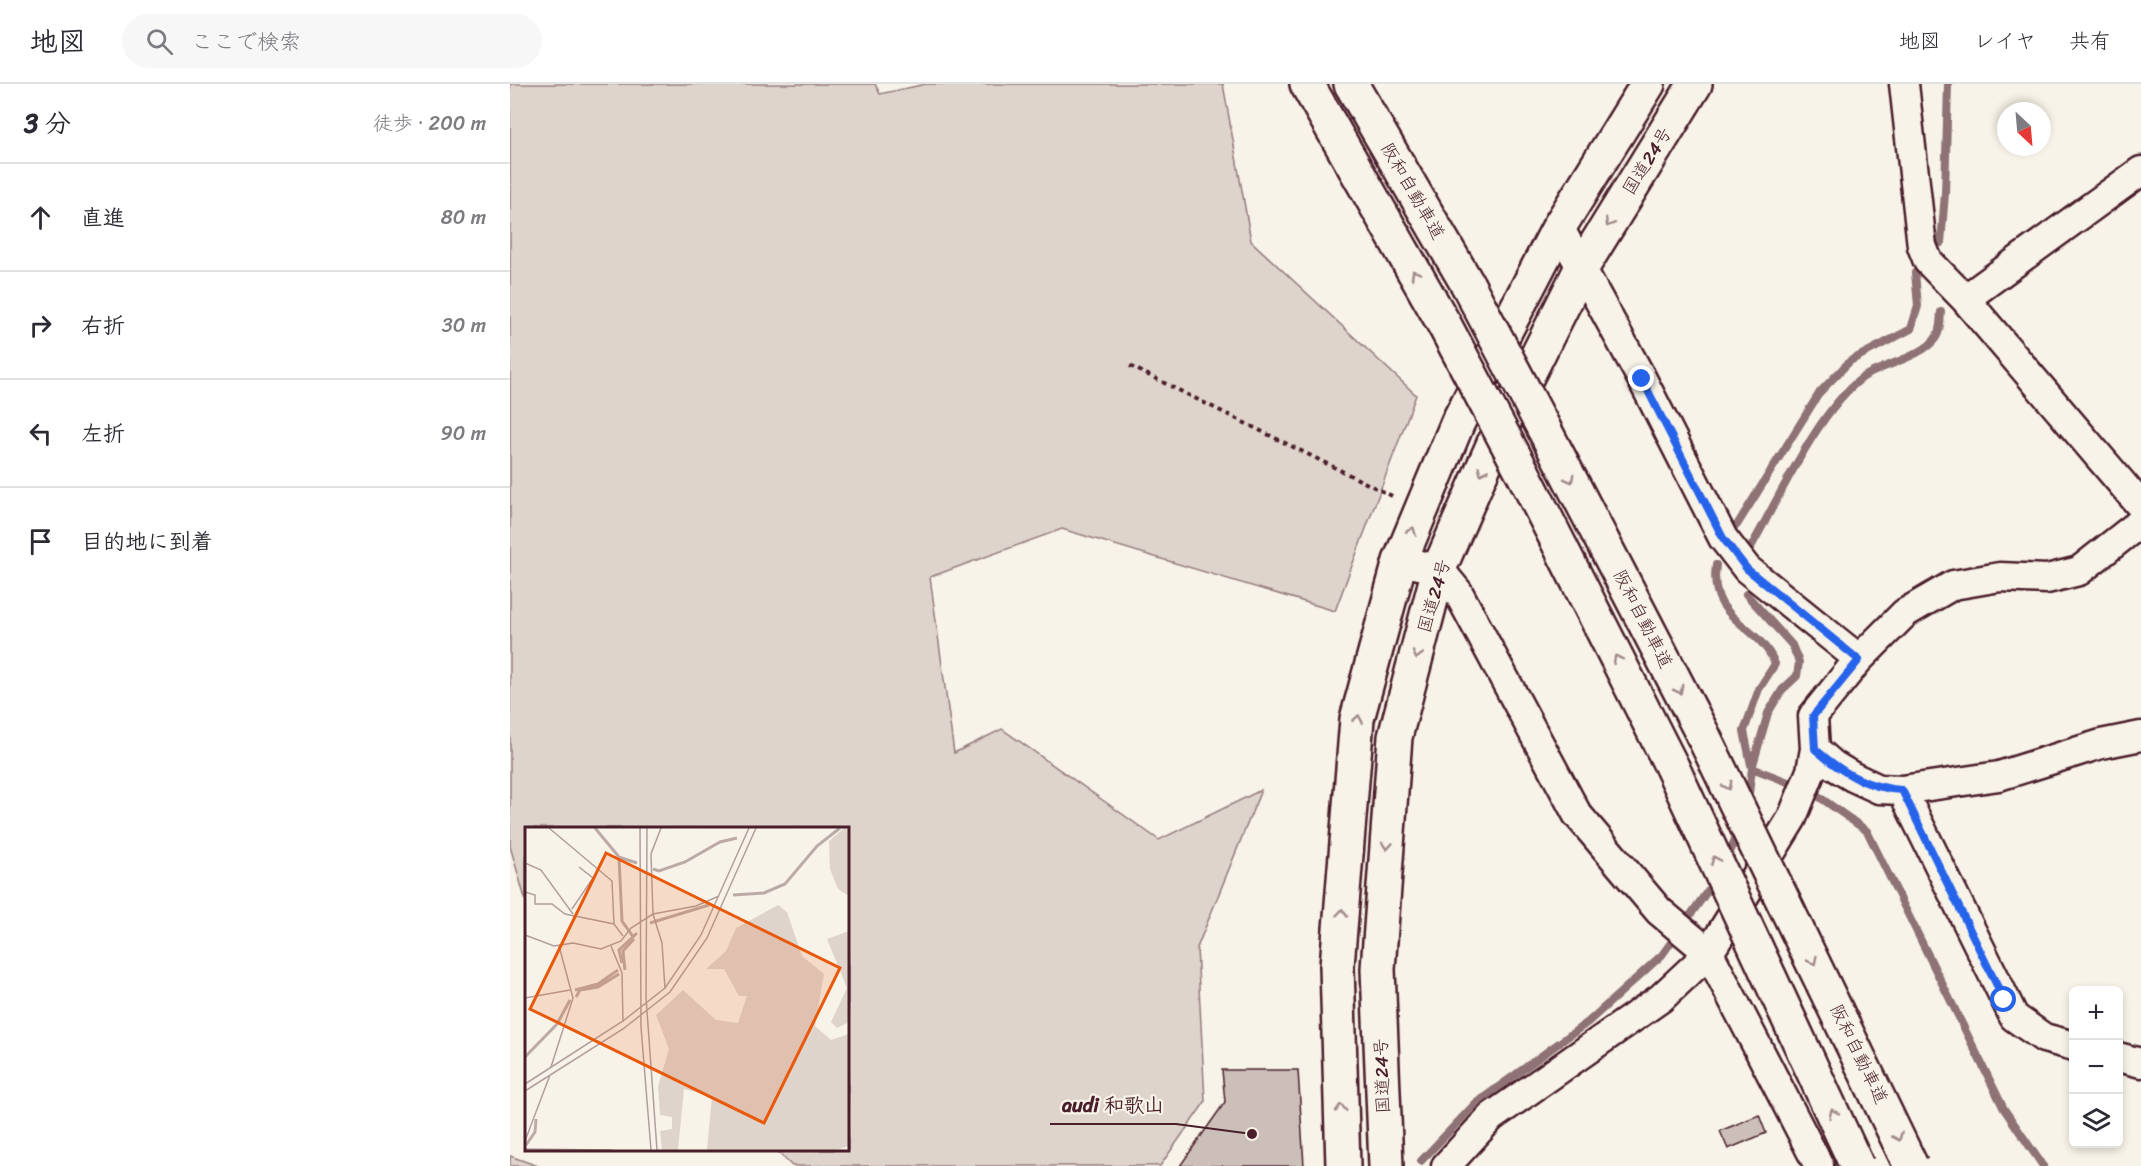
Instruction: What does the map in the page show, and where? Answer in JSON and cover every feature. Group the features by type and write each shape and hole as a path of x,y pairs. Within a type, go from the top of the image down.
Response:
{"highway":[{"path":"1307,84 1444,324 1522,471 1672,767 1857,1166"},
{"name":"阪和自動車道","path":"1351,84 1468,285 1702,733 1911,1166"},
{"path":"1343,1166 1337,966 1357,719 1400,561 1458,422 1559,227 1648,84"},
{"name":"国道24号","path":"1386,1166 1378,969 1395,737 1439,569 1497,436 1581,269 1695,84"}],"street":[{"path":"1904,84 1922,246 1928,261 1965,299 2141,506"},
{"path":"1965,299 2141,171"},
{"path":"1559,227 1642,379 1723,538 1747,569 1859,660"},
{"path":"1446,1166 1491,1117 1661,998 1703,948 1792,818 1813,760 1813,716 1859,660 1905,613 1953,585 2000,577 2046,579 2079,571 2141,522"},
{"path":"1400,561 1439,569 1458,592 1577,814 1659,911 1703,948 1819,1166"},
{"path":"1813,760 1833,765 1879,789 1902,790 1998,776 2101,744 2141,736"},
{"path":"1902,790 2014,1017 2044,1038 2069,1045"},
{"path":"2123,1058 2141,1063"}],"path":[{"path":"1130,366 1421,510"}],"shaded area":[{"path":"510,84 875,84 880,94 926,84 1223,84 1251,241 1416,395 1335,611 1062,529 930,577 954,753 1002,729 1159,840 1261,790 1197,948 1205,1102 1160,1166 792,1166 777,1151 849,1151 849,827 525,827 525,898 510,846"},
{"path":"510,1156 538,1166 510,1166"}],"building":[{"path":"1222,1070 1298,1070 1304,1166 1180,1166 1225,1102"},
{"path":"1759,1115 1766,1133 1728,1149 1720,1131"}],"waterway":[{"path":"1941,243 1948,84"},
{"path":"1737,525 1820,392 1850,361 1911,329 1918,306 1915,273"},
{"path":"1751,547 1800,456 1830,411 1862,378 1911,356 1929,345 1938,333 1941,312"},
{"path":"1716,565 1719,599 1736,620 1767,650 1775,664 1759,689 1744,731 1751,765"},
{"path":"1746,594 1792,645 1799,662 1797,676 1782,690 1768,713 1752,768 1748,802"},
{"path":"1752,768 1811,791 1867,831 2004,1109 2043,1166"},
{"path":"1727,861 1738,831"},
{"path":"1421,1161 1475,1104 1588,1022 1662,955 1716,879"}],"place":[{"name":"audi 和歌山","path":"1252,1134"}],"route":[{"path":"1642,379 1723,538 1747,569 1859,660 1813,716 1815,749 1833,765 1853,777 1879,789 1902,790 2004,1000"}]}
